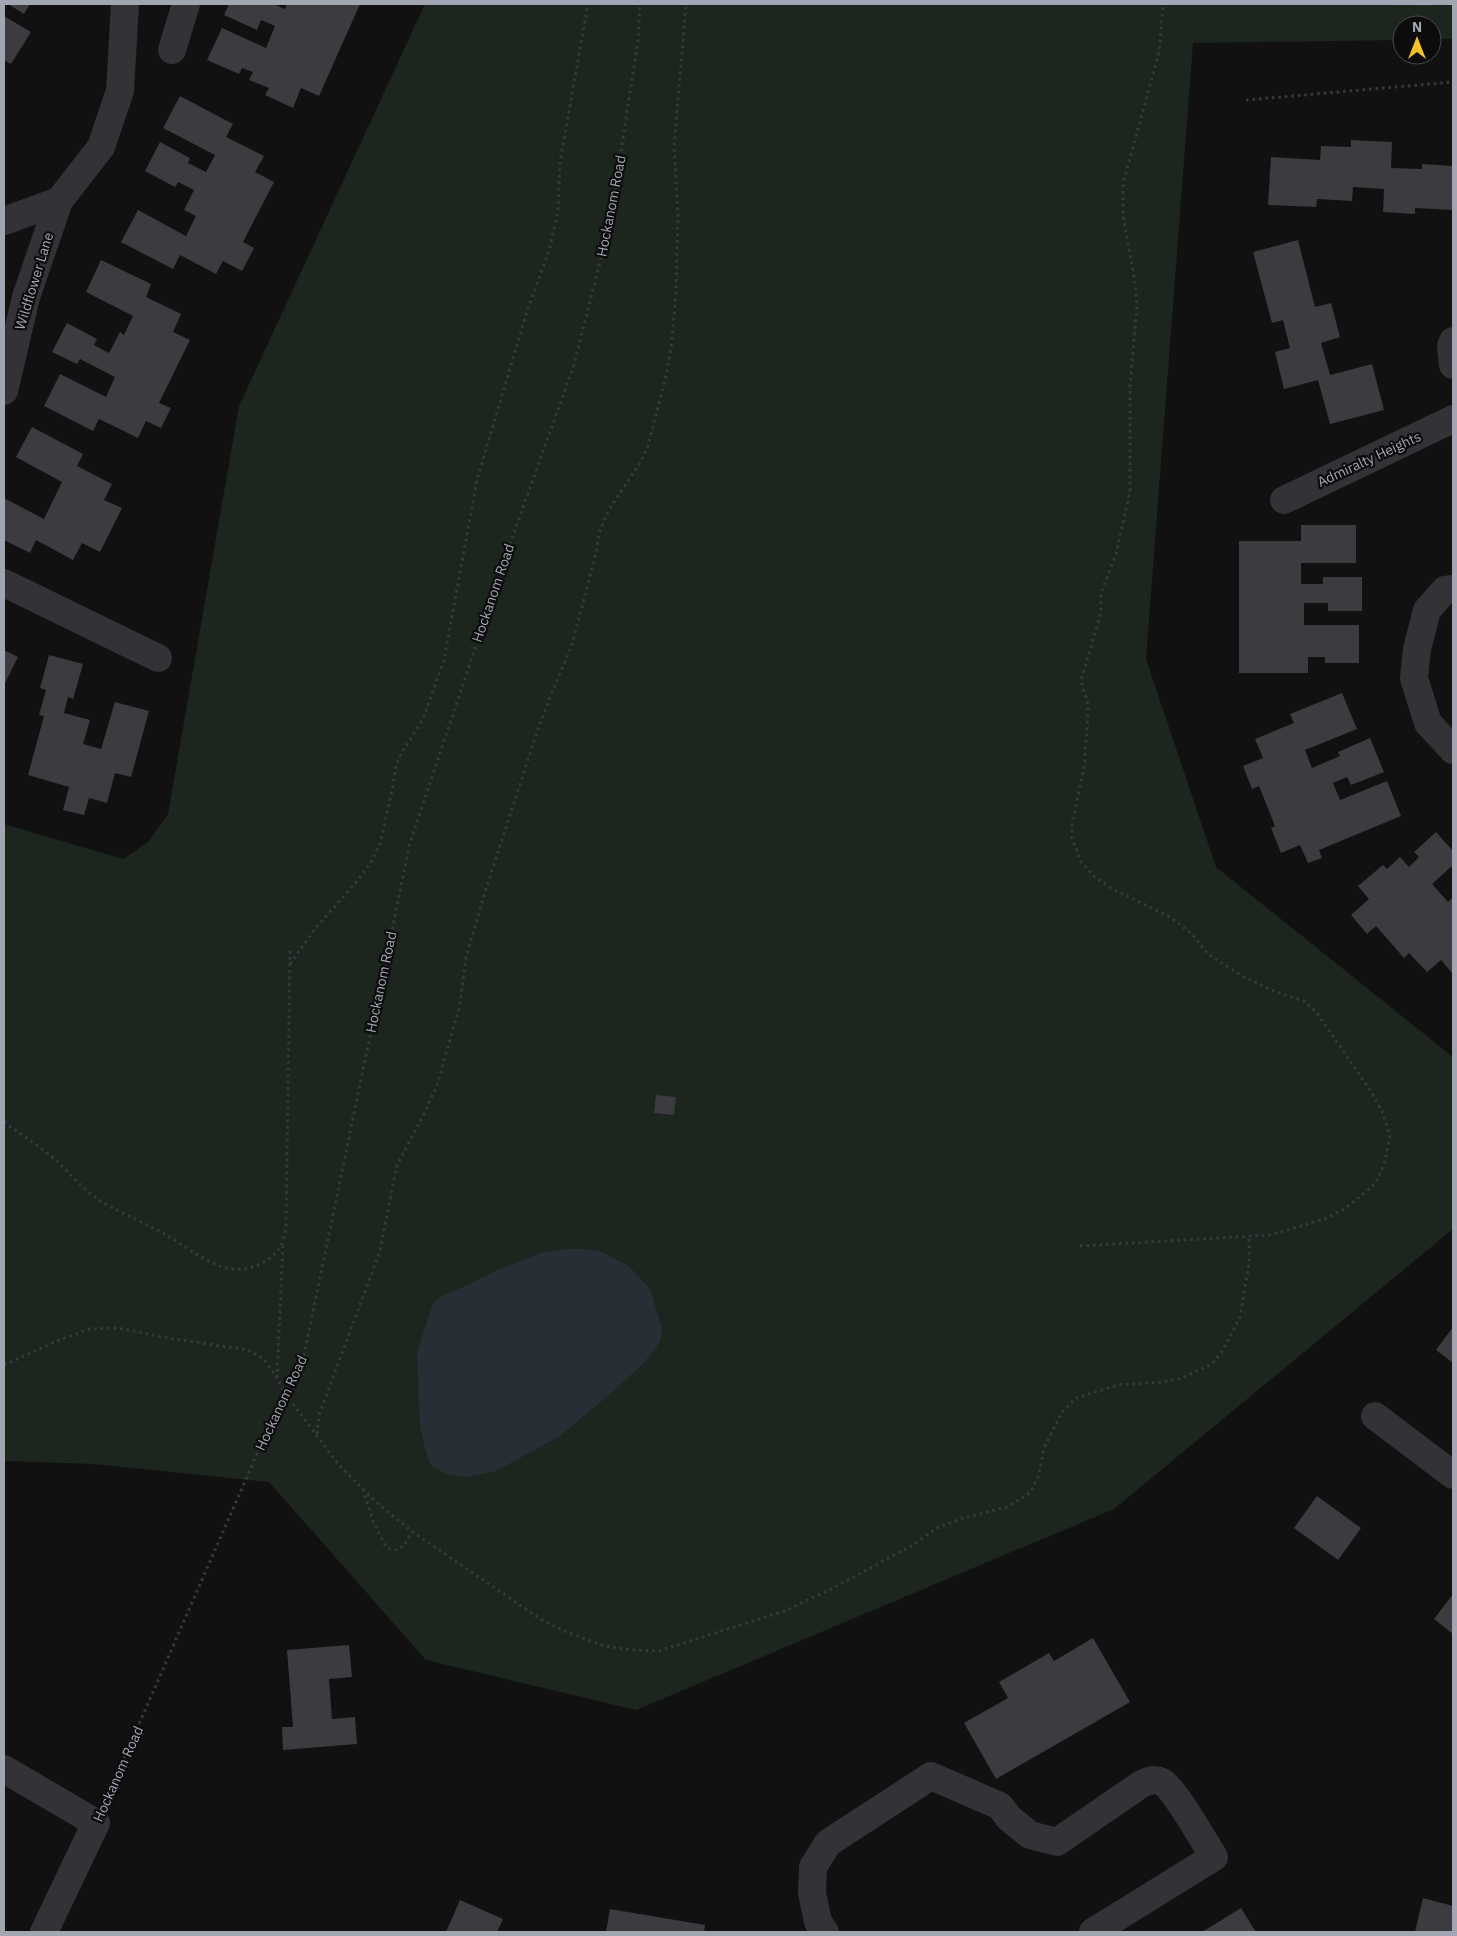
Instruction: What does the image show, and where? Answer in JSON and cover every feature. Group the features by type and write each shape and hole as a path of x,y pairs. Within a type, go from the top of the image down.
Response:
{"street":[{"name":"Wildflower Lane","path":"4,391 26,297 60,201 101,147 120,91 125,4"},
{"path":"172,50 186,4"},
{"path":"4,221 60,201"},
{"path":"1453,341 1453,365"},
{"name":"Admiralty Heights","path":"1284,500 1453,419"},
{"path":"4,583 158,658"},
{"path":"1453,589 1445,590 1427,610 1417,649 1414,678 1428,723 1453,750"},
{"path":"1375,1416 1453,1476"},
{"path":"4,1769 96,1823"},
{"path":"825,1932 818,1922 812,1894 813,1867 828,1843 931,1776 1000,1806 1010,1818 1030,1835 1057,1842 1140,1785 1151,1780 1163,1782 1178,1799 1214,1857 1093,1932"},
{"name":"Hockanom Road","path":"44,1932 96,1823"}],"path":[{"path":"290,964 314,929 358,880 377,850 392,791 396,765 423,719 444,660 477,480 527,311 549,251 558,211 560,162 588,4"},
{"name":"Hockanom Road","path":"96,1823 284,1392 304,1355 410,843 511,541 574,365 610,222 638,41 640,4"},
{"path":"317,1434 319,1415 380,1252 397,1165 423,1116 440,1076 460,1005 466,957 540,722 572,645 596,553 599,533 608,511 640,463 647,449 666,376 671,349 676,293 678,215 674,146 686,4"},
{"path":"1080,1246 1270,1235 1325,1220 1346,1208 1375,1184 1384,1165 1390,1136 1382,1111 1372,1093 1317,1013 1304,1001 1274,991 1244,977 1208,954 1192,934 1170,917 1111,888 1095,877 1081,862 1072,838 1072,824 1084,768 1087,730 1088,704 1081,681 1101,612 1101,593 1116,554 1130,490 1130,385 1137,305 1134,276 1123,216 1123,184 1159,52 1163,4"},
{"path":"1397,4 1434,4"},
{"path":"1246,100 1453,82"},
{"path":"277,1378 283,1244 286,1229 290,946"},
{"path":"4,1122 53,1158 95,1197 168,1236 206,1261 241,1270 254,1268 271,1258 283,1244"},
{"path":"4,1365 90,1329 118,1328 248,1350 264,1359 284,1392 338,1464 362,1488 412,1531 542,1620 562,1630 604,1646 658,1651 785,1611 835,1587 913,1545 937,1528 1006,1507 1030,1493 1038,1477 1044,1448 1062,1412 1076,1398 1119,1385 1163,1382 1182,1378 1212,1364 1223,1350 1240,1317 1249,1263 1249,1236"},
{"path":"362,1488 373,1521 386,1547 395,1550 400,1549 412,1531"}],"shaded area":[{"path":"425,4 1453,4 1453,39 1442,39 1442,15 1392,15 1392,40 1193,43 1146,659 1216,867 1453,1057 1453,1229 1114,1509 636,1710 426,1660 269,1482 94,1464 4,1461 4,824 123,859 148,842 168,814 239,406"},
{"path":"564,1249 600,1251 627,1265 639,1276 651,1291 662,1329 660,1342 643,1364 560,1436 496,1471 467,1477 444,1473 430,1464 420,1426 417,1353 433,1303 443,1295 497,1270 541,1253"}],"building":[{"path":"8,4 30,4 24,14"},
{"path":"229,4 273,4 285,9 287,4 360,4 319,96 301,88 293,108 265,95 269,88 249,80 253,72 242,68 239,74 207,60 222,28 266,48 275,26 261,20 257,30 224,15"},
{"path":"4,16 31,32 11,64 4,60"},
{"path":"180,96 233,124 226,137 264,156 255,172 274,182 243,242 254,248 242,271 223,261 216,274 180,255 173,269 121,242 138,210 186,236 196,216 184,210 194,190 178,182 175,187 145,171 160,142 190,158 188,163 206,172 215,155 163,128"},
{"path":"1351,140 1392,142 1391,168 1422,169 1422,164 1453,166 1453,210 1415,208 1415,214 1383,212 1384,189 1353,187 1352,201 1317,199 1316,207 1268,205 1271,157 1320,160 1321,146 1351,147"},
{"path":"1298,240 1315,307 1331,303 1340,337 1321,343 1330,375 1372,364 1384,410 1330,424 1318,380 1284,389 1275,352 1290,348 1283,320 1272,323 1253,252"},
{"path":"101,260 151,284 146,297 181,314 173,332 190,340 159,403 171,408 161,428 146,421 138,438 99,419 93,431 44,406 60,374 106,397 115,377 80,359 77,364 52,352 67,323 97,339 94,345 109,353 120,332 124,335 133,316 86,292"},
{"path":"32,427 83,454 77,466 112,484 104,500 122,508 100,552 82,543 73,560 36,540 30,553 4,540 4,498 44,519 62,482 16,457"},
{"path":"1301,525 1356,525 1356,563 1301,563 1301,584 1323,584 1323,577 1362,577 1362,611 1328,611 1328,603 1304,603 1304,625 1359,625 1359,663 1325,663 1325,657 1308,657 1308,673 1239,673 1239,541 1301,541"},
{"path":"4,650 18,657 4,685"},
{"path":"49,655 83,664 73,699 68,697 64,713 90,720 83,744 101,749 115,702 149,711 131,777 115,773 107,803 89,798 84,815 63,810 69,787 28,775 44,716 39,715 46,690 40,688"},
{"path":"1342,693 1357,729 1305,750 1312,768 1340,756 1338,752 1370,738 1384,772 1351,785 1347,777 1333,783 1340,800 1387,781 1401,816 1319,850 1322,858 1308,863 1300,845 1281,853 1271,828 1275,826 1259,786 1252,789 1243,766 1263,758 1255,739 1294,723 1290,714"},
{"path":"1436,832 1453,851 1453,865 1432,884 1448,902 1453,897 1453,974 1441,960 1427,972 1409,953 1404,958 1376,926 1367,934 1351,915 1369,899 1358,886 1383,865 1387,869 1400,857 1409,867 1419,857 1414,852"},
{"path":"656,1095 676,1097 674,1115 654,1113"},
{"path":"1453,1327 1453,1363 1436,1350"},
{"path":"1317,1496 1361,1528 1338,1560 1294,1528"},
{"path":"1453,1594 1453,1634 1434,1619"},
{"path":"1093,1638 1130,1702 996,1779 964,1723 1008,1698 999,1682 1049,1653 1054,1661"},
{"path":"349,1645 352,1677 329,1679 332,1719 355,1717 357,1744 283,1750 282,1727 293,1727 287,1650"},
{"path":"1423,1898 1453,1906 1453,1932 1415,1932"},
{"path":"460,1900 503,1919 497,1932 446,1932"},
{"path":"1241,1908 1256,1932 1202,1932"},
{"path":"610,1909 705,1925 704,1932 606,1932"}]}
